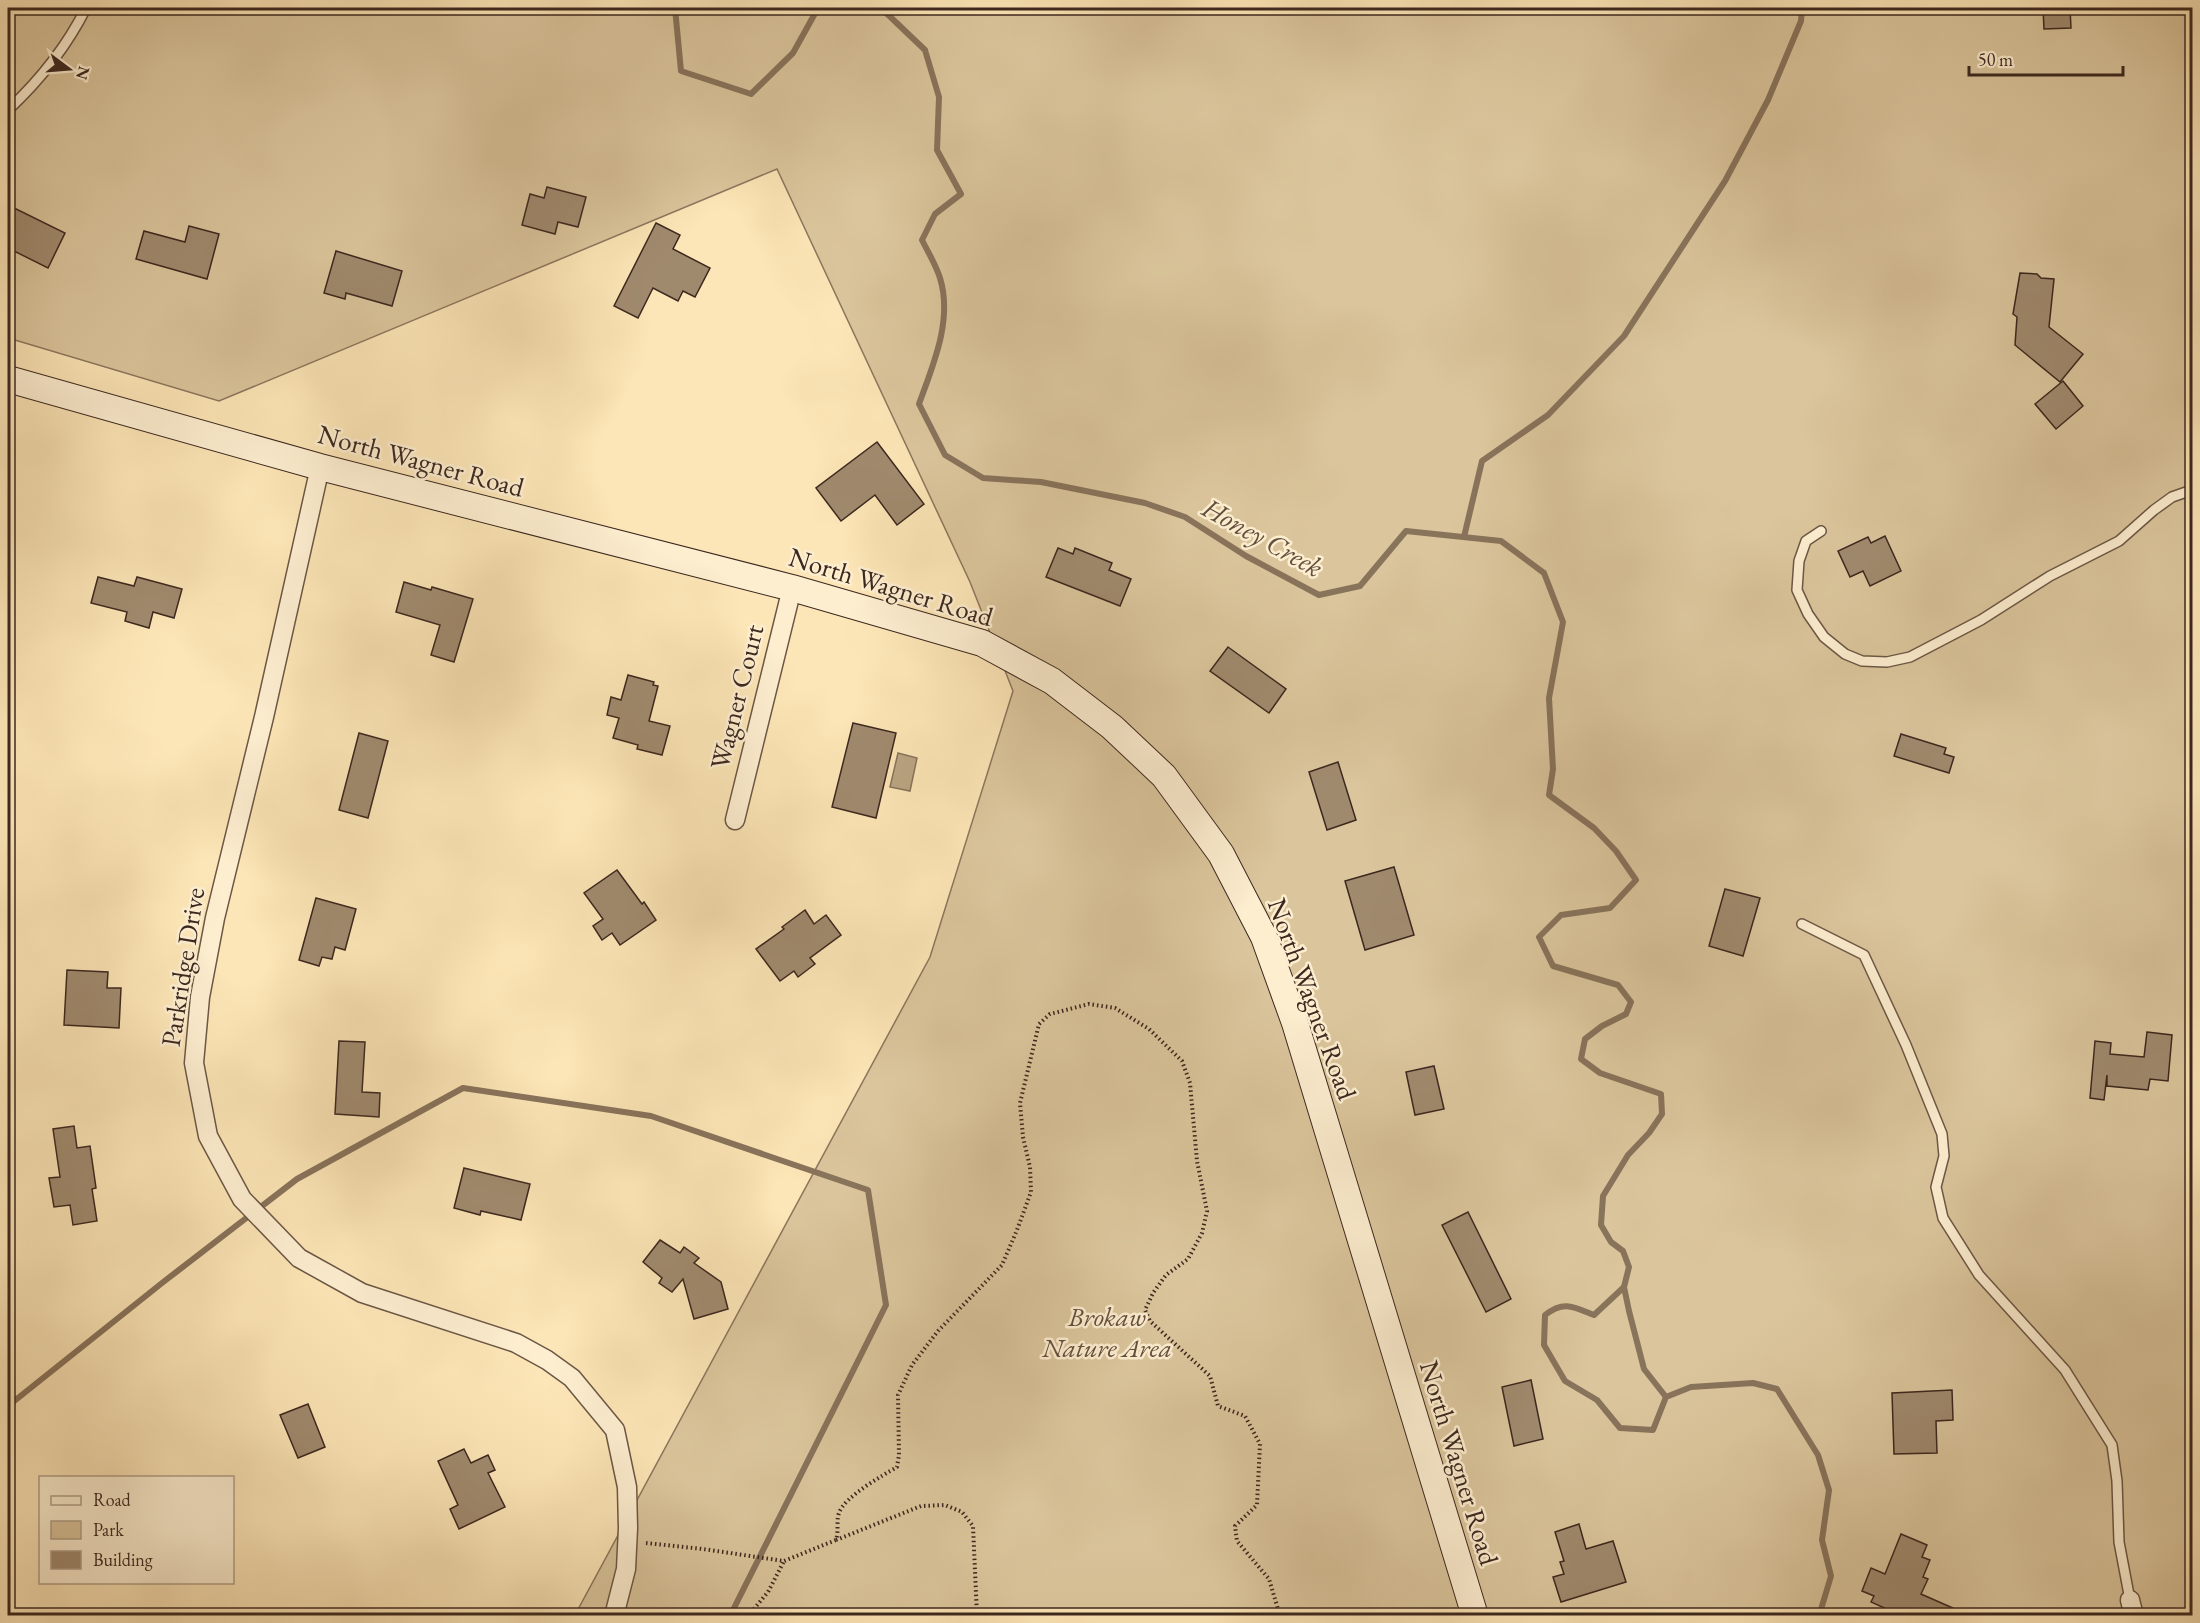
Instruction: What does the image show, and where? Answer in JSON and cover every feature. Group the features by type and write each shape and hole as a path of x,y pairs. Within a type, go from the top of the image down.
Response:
{"street":[{"name":"North Wagner Road","path":"8,379 320,467 792,588 982,643 1052,681 1112,727 1164,776 1221,854 1264,937 1295,1023 1475,1616"},
{"name":"Parkridge Drive","path":"320,467 264,717 215,918 200,997 194,1063 208,1136 242,1199 299,1258 362,1293 516,1343 547,1360 572,1378 615,1430 627,1487 626,1569 614,1616"},
{"name":"Wagner Court","path":"735,820 792,588"}],"lane":[{"path":"8,110 34,85 78,24 86,8"},
{"path":"1821,531 1806,541 1799,561 1797,590 1808,614 1824,637 1845,654 1862,662 1887,662 1910,657 1981,620 2050,576 2119,541 2172,497 2193,489"},
{"path":"1802,924 1864,955 1911,1055 1942,1134 1944,1156 1936,1187 1943,1218 1979,1275 2065,1370 2112,1445 2117,1481 2119,1542 2132,1608"}],"path":[{"path":"836,1540 839,1532 838,1515 843,1504 897,1467 899,1455 898,1395 912,1365 938,1331 1002,1265 1017,1230 1031,1192 1030,1167 1023,1137 1020,1103 1039,1024 1050,1014 1089,1004 1115,1008 1149,1029 1182,1061 1190,1083 1197,1161 1207,1211 1202,1233 1188,1259 1166,1275 1153,1293 1145,1310 1150,1321 1210,1376 1218,1406 1245,1416 1260,1444 1257,1505 1235,1526 1237,1541 1269,1579 1280,1616"},
{"path":"627,1540 784,1561 921,1506 945,1505 962,1512 973,1526 977,1616"},
{"path":"748,1616 768,1592 784,1561"}],"green space":[{"name":"Brokaw Nature Area","path":"8,8 2192,8 2192,1615 575,1615 930,957 1013,691 970,582 777,169 219,401 8,338"}],"shaded area":[{"path":"898,753 917,758 910,791 890,787"}],"building":[{"path":"2043,8 2070,8 2071,28 2044,29"},
{"path":"547,187 586,197 578,227 558,222 555,234 522,225 530,194 544,198"},
{"path":"8,205 65,233 48,268 8,248"},
{"path":"656,223 680,235 673,249 710,268 695,297 683,291 678,301 653,288 638,318 614,306"},
{"path":"189,226 219,234 207,279 136,259 144,231 185,242"},
{"path":"336,251 402,271 392,306 346,293 345,299 324,293"},
{"path":"2020,273 2037,274 2041,278 2054,279 2049,327 2083,354 2060,382 2015,345 2017,317 2013,314"},
{"path":"2063,381 2083,406 2056,429 2035,404"},
{"path":"877,442 924,504 897,525 875,495 841,521 816,488"},
{"path":"1885,536 1901,571 1870,586 1863,571 1850,577 1838,551 1868,537 1871,543"},
{"path":"1058,548 1073,554 1075,548 1112,563 1109,570 1131,579 1120,606 1046,577"},
{"path":"98,577 134,586 137,577 182,589 174,618 153,612 149,628 125,621 127,612 91,603"},
{"path":"404,582 431,590 432,587 473,599 454,662 431,655 440,625 396,612"},
{"path":"1228,647 1286,689 1269,713 1210,671"},
{"path":"628,675 654,682 653,685 658,686 649,721 670,726 662,755 637,749 638,745 613,738 619,718 607,715 611,697 621,700"},
{"path":"853,723 896,733 876,818 832,807"},
{"path":"359,733 388,741 368,818 339,810"},
{"path":"1901,734 1946,748 1944,754 1954,757 1949,773 1894,756"},
{"path":"1338,762 1356,820 1327,830 1309,772"},
{"path":"1394,867 1414,935 1365,950 1345,881"},
{"path":"617,870 656,920 620,945 612,933 602,940 593,926 603,919 584,893"},
{"path":"1725,889 1760,898 1743,956 1709,946"},
{"path":"316,898 356,909 345,950 335,947 332,959 322,957 319,966 299,960"},
{"path":"805,910 814,924 826,915 841,935 810,958 815,964 798,977 794,971 780,981 756,949"},
{"path":"67,970 108,972 107,988 121,988 119,1028 64,1025"},
{"path":"2147,1032 2172,1035 2168,1081 2150,1079 2148,1090 2107,1086 2107,1075 2104,1100 2090,1098 2095,1041 2111,1043 2110,1054 2144,1057"},
{"path":"339,1041 365,1042 362,1092 380,1093 379,1117 335,1114"},
{"path":"1434,1066 1444,1109 1415,1115 1406,1072"},
{"path":"74,1126 77,1148 90,1146 96,1188 92,1189 97,1221 73,1225 70,1205 54,1207 49,1178 60,1177 53,1129"},
{"path":"464,1168 530,1184 521,1220 481,1211 480,1215 454,1208"},
{"path":"1468,1212 1511,1299 1486,1312 1442,1225"},
{"path":"660,1240 680,1253 684,1247 699,1258 694,1263 721,1282 728,1309 694,1319 683,1279 672,1292 659,1283 662,1278 643,1262"},
{"path":"1531,1380 1543,1439 1514,1446 1502,1387"},
{"path":"1952,1390 1953,1420 1936,1421 1937,1453 1894,1454 1892,1393"},
{"path":"308,1404 325,1447 298,1458 280,1415"},
{"path":"464,1449 471,1463 488,1455 495,1470 488,1473 505,1507 459,1529 450,1509 458,1505 438,1461"},
{"path":"1579,1524 1586,1549 1613,1541 1626,1582 1561,1602 1553,1577 1564,1574 1560,1562 1564,1561 1555,1532"},
{"path":"1901,1534 1927,1545 1922,1557 1930,1560 1923,1577 1928,1579 1921,1594 1971,1616 1902,1616 1871,1602 1874,1596 1862,1591 1871,1568 1885,1574"}],"waterway":[{"name":"Honey Creek","path":"675,8 681,71 751,94 793,53 818,8"},
{"name":"Honey Creek","path":"881,8 925,50 939,97 937,150 961,194 935,214 922,240 940,278 944,310 940,342 919,404 945,455 983,478 1041,482 1145,503 1185,517 1246,556 1319,595 1360,586 1406,531 1501,541 1544,573 1563,622 1549,698 1553,769 1549,795 1594,828 1616,851 1636,880 1610,908 1561,915 1539,937 1553,966 1618,985 1631,1002 1626,1014 1602,1026 1585,1039 1581,1059 1600,1073 1661,1094 1662,1114 1649,1133 1628,1155 1603,1196 1601,1225 1611,1242 1623,1251 1629,1267 1624,1287 1594,1315 1569,1306 1552,1310 1545,1315 1544,1345 1565,1381 1597,1400 1620,1428 1653,1430 1666,1397 1691,1387 1753,1383 1777,1389 1818,1455 1829,1490 1822,1540 1831,1576 1819,1616"},
{"path":"1464,537 1482,461 1548,415 1624,336 1725,181 1768,100 1801,21 1802,8"},
{"path":"8,1406 297,1179 463,1088 651,1116 868,1190 886,1305 730,1616"},
{"path":"1624,1287 1644,1369 1666,1397"}]}
